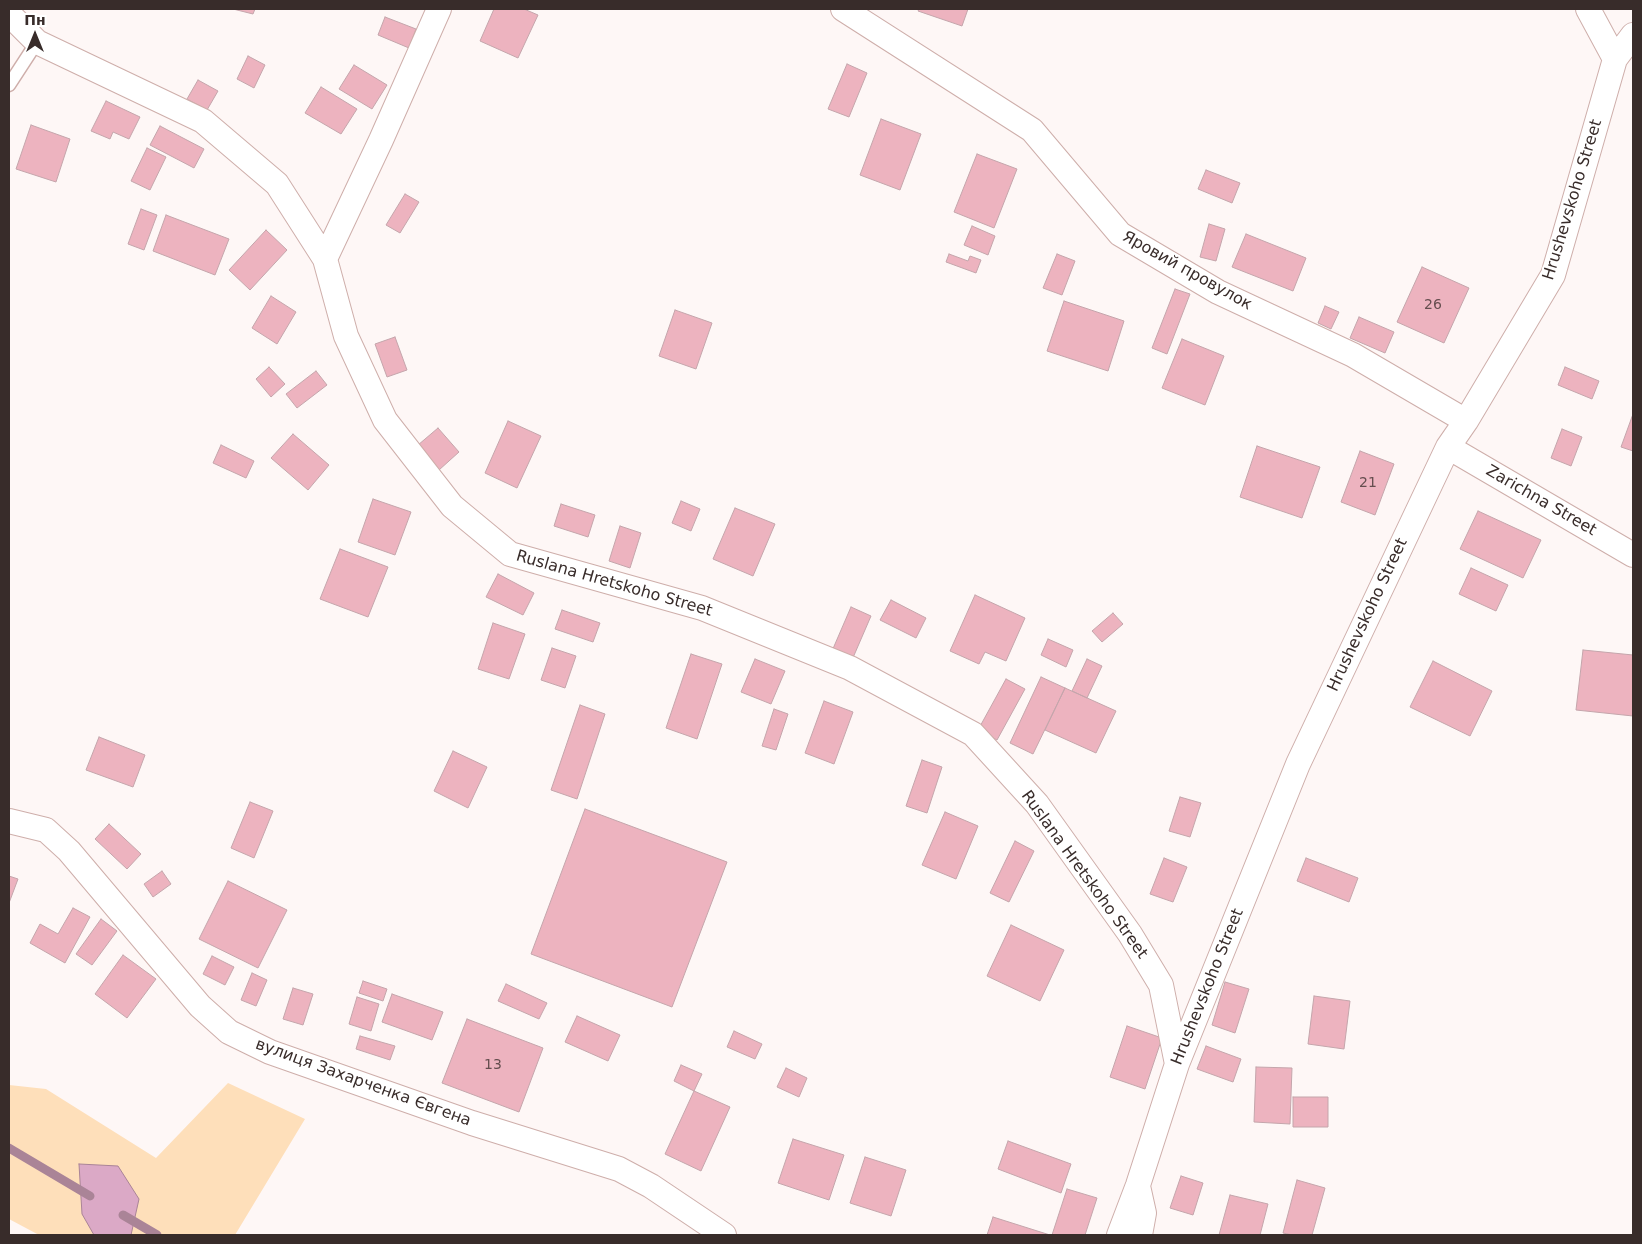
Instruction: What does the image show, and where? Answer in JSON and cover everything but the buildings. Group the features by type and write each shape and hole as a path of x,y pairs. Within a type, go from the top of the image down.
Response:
{"street":[{"path":"325,259 439,9"},
{"name":"Яровий провулок","path":"843,9 1032,130 1120,234 1218,292 1353,355 1466,421"},
{"path":"1588,9 1615,59 1633,35"},
{"name":"Ruslana Hretskoho Street","path":"9,14 37,42 203,121 277,184 325,259 346,336 385,420 452,506 510,554 702,608 850,668 973,734 1037,804 1135,943 1161,985 1177,1064"},
{"name":"Hrushevskoho Street","path":"1119,1235 1138,1186 1177,1064 1298,764 1448,447 1466,421 1553,275 1615,59"},
{"name":"Zarichna Street","path":"1448,447 1633,556"},
{"name":"вулиця Захарченка Євгена","path":"9,821 46,830 69,851 200,1006 229,1032 279,1055 472,1122 618,1169 652,1186 724,1235"},
{"path":"1106,1235 1118,1210 1138,1186"},
{"path":"1138,1186 1144,1213 1140,1235"}],"lane":[{"path":"9,85 37,42"}],"shaded area":[{"path":"228,1083 305,1119 235,1235 39,1235 9,1219 9,1085 46,1089 156,1158"},
{"path":"79,1164 118,1166 139,1199 131,1235 94,1235 82,1214"}],"waterway":[{"path":"9,1148 90,1196"},
{"path":"123,1215 157,1235"}]}
